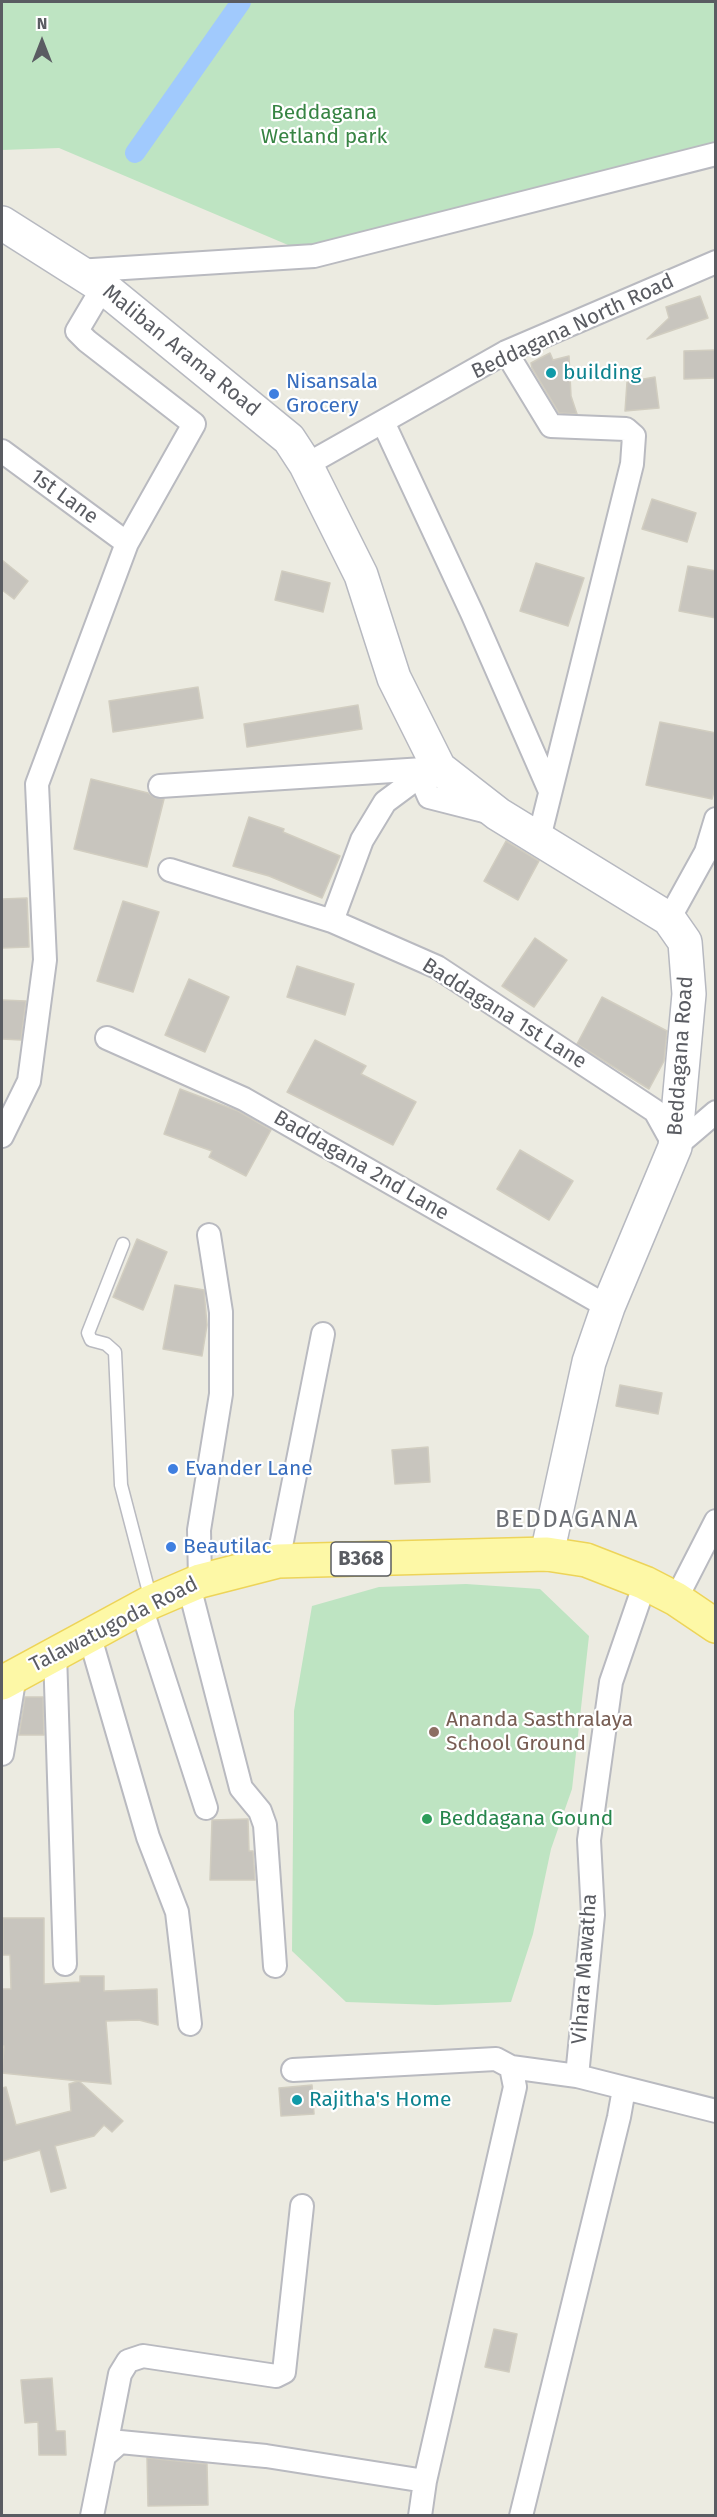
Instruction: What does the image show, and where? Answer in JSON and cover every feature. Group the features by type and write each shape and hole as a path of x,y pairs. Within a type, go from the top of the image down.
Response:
{"main road":[{"name":"Talawatugoda Road","path":"8,1679 146,1604 194,1583 278,1562 547,1554 586,1560 645,1582 676,1599 716,1626"}],"street":[{"path":"2,1136 29,1081 45,960 36,784 127,543 194,424 77,331 90,279 314,256 716,154"},
{"name":"Maliban Arama Road","path":"2,222 90,279 289,439 306,465 361,574"},
{"name":"Beddagana North Road","path":"306,465 506,352 716,262"},
{"path":"506,352 551,426 626,429 634,436 632,464 539,838"},
{"path":"383,422 472,613 550,791"},
{"name":"1st Lane","path":"2,451 127,543"},
{"name":"Beddagana Road","path":"361,574 394,678 430,772 669,919 685,942 689,994 675,1148 608,1307 589,1362 547,1554"},
{"path":"160,786 430,772"},
{"path":"332,921 362,840 385,801 430,772"},
{"path":"669,919 706,852 716,819"},
{"name":"Baddagana 1st Lane","path":"170,870 332,921 437,967 655,1111 675,1148"},
{"name":"Baddagana 2nd Lane","path":"107,1038 244,1099 608,1307"},
{"path":"675,1148 716,1112"},
{"path":"209,1235 220,1312 221,1394 194,1583 241,1788 260,1811 265,1825 275,1966"},
{"path":"278,1562 323,1334"},
{"path":"676,1599 716,1521"},
{"name":"Vihara Mawatha","path":"577,2076 593,1915 589,1840 611,1682 645,1582"},
{"path":"146,1604 206,1808"},
{"path":"89,1634 148,1837 177,1912 190,2024"},
{"path":"55,1653 65,1964"},
{"path":"2,1754 8,1679"},
{"path":"293,2070 496,2058 511,2067 577,2076 716,2111"},
{"path":"420,2516 425,2481 515,2087 511,2067"},
{"path":"521,2516 620,2117 624,2089"},
{"path":"92,2516 120,2374 128,2361 143,2356 262,2375 276,2376 284,2372 302,2206"},
{"path":"104,2456 120,2442 267,2456 425,2481"}],"lane":[{"path":"123,1244 88,1333 91,1340 106,1344 115,1352 120,1485 146,1604"}],"green space":[{"name":"Beddagana Wetland park","path":"2,2 715,2 715,154 314,256 59,148 2,150"},
{"name":"Beddagana Gound","path":"466,1584 540,1589 589,1636 572,1789 551,1849 533,1934 511,2002 436,2005 346,2002 292,1951 294,1711 312,1606 379,1587"}],"building":[{"name":"building","path":"700,296 708,318 647,339 669,318 666,307"},
{"name":"building","path":"716,350 716,378 684,379 684,351"},
{"name":"building","path":"550,353 553,360 569,356 571,396 577,414 559,413 532,368 531,363"},
{"name":"building","path":"655,377 659,408 625,411 627,382"},
{"path":"652,499 696,513 687,542 642,529"},
{"path":"2,560 28,581 14,599 2,590"},
{"path":"536,563 584,578 568,626 520,611"},
{"path":"688,566 716,571 716,618 679,611"},
{"path":"282,571 330,583 323,612 275,600"},
{"path":"198,687 203,718 113,732 109,701"},
{"path":"358,705 362,729 247,747 244,724"},
{"path":"660,722 716,733 716,784 712,799 646,785"},
{"path":"91,779 164,799 147,867 74,849"},
{"path":"249,817 284,829 283,832 340,856 322,898 269,876 233,866"},
{"path":"506,841 539,861 518,900 484,881"},
{"path":"27,898 29,947 2,948 2,899"},
{"path":"123,901 159,912 133,992 97,981"},
{"path":"535,938 567,960 534,1007 502,986"},
{"path":"297,966 354,984 345,1015 287,997"},
{"path":"189,979 229,997 205,1052 165,1035"},
{"path":"602,997 667,1031 664,1061 649,1089 577,1044"},
{"path":"2,1000 26,1001 21,1040 2,1039"},
{"path":"315,1040 366,1066 361,1074 416,1102 393,1145 287,1092"},
{"path":"180,1089 238,1111 271,1130 246,1176 209,1157 212,1151 164,1134"},
{"path":"520,1150 573,1181 549,1220 497,1189"},
{"path":"137,1239 167,1252 143,1310 113,1297"},
{"path":"175,1285 204,1290 207,1325 202,1356 163,1349"},
{"path":"620,1385 662,1393 658,1414 616,1406"},
{"path":"428,1447 430,1482 395,1484 392,1450"},
{"path":"25,1697 43,1697 44,1735 19,1735"},
{"path":"248,1819 249,1851 253,1851 255,1880 210,1880 212,1820"},
{"path":"3,1918 44,1918 44,1984 80,1982 80,1976 104,1976 104,1991 157,1989 158,2025 139,2020 106,2021 111,2084 2,2073 4,2046 2,2046 2,1989 11,1989 10,1955 3,1955"},
{"path":"79,2081 123,2121 112,2132 104,2125 94,2136 55,2146 66,2188 51,2192 40,2150 2,2161 2,2088 6,2087 16,2125 71,2111 69,2084"},
{"name":"Rajitha's Home","path":"312,2085 314,2114 281,2116 279,2088"},
{"path":"494,2329 517,2334 509,2372 485,2367"},
{"path":"52,2378 56,2431 65,2431 66,2455 39,2455 38,2422 25,2423 21,2380"},
{"path":"147,2458 207,2464 208,2505 148,2506"}],"waterway":[{"path":"135,153 241,2"}],"place":[{"name":"building","path":"551,373"},
{"name":"Nisansala Grocery","path":"274,394"},
{"name":"Evander Lane","path":"173,1469"},
{"name":"Beautilac","path":"171,1547"},
{"name":"Ananda Sasthralaya School Ground","path":"434,1732"},
{"name":"Beddagana Gound","path":"427,1819"},
{"name":"Rajitha's Home","path":"297,2100"}],"district":[{"name":"BEDDAGANA","path":"567,1520"}]}
